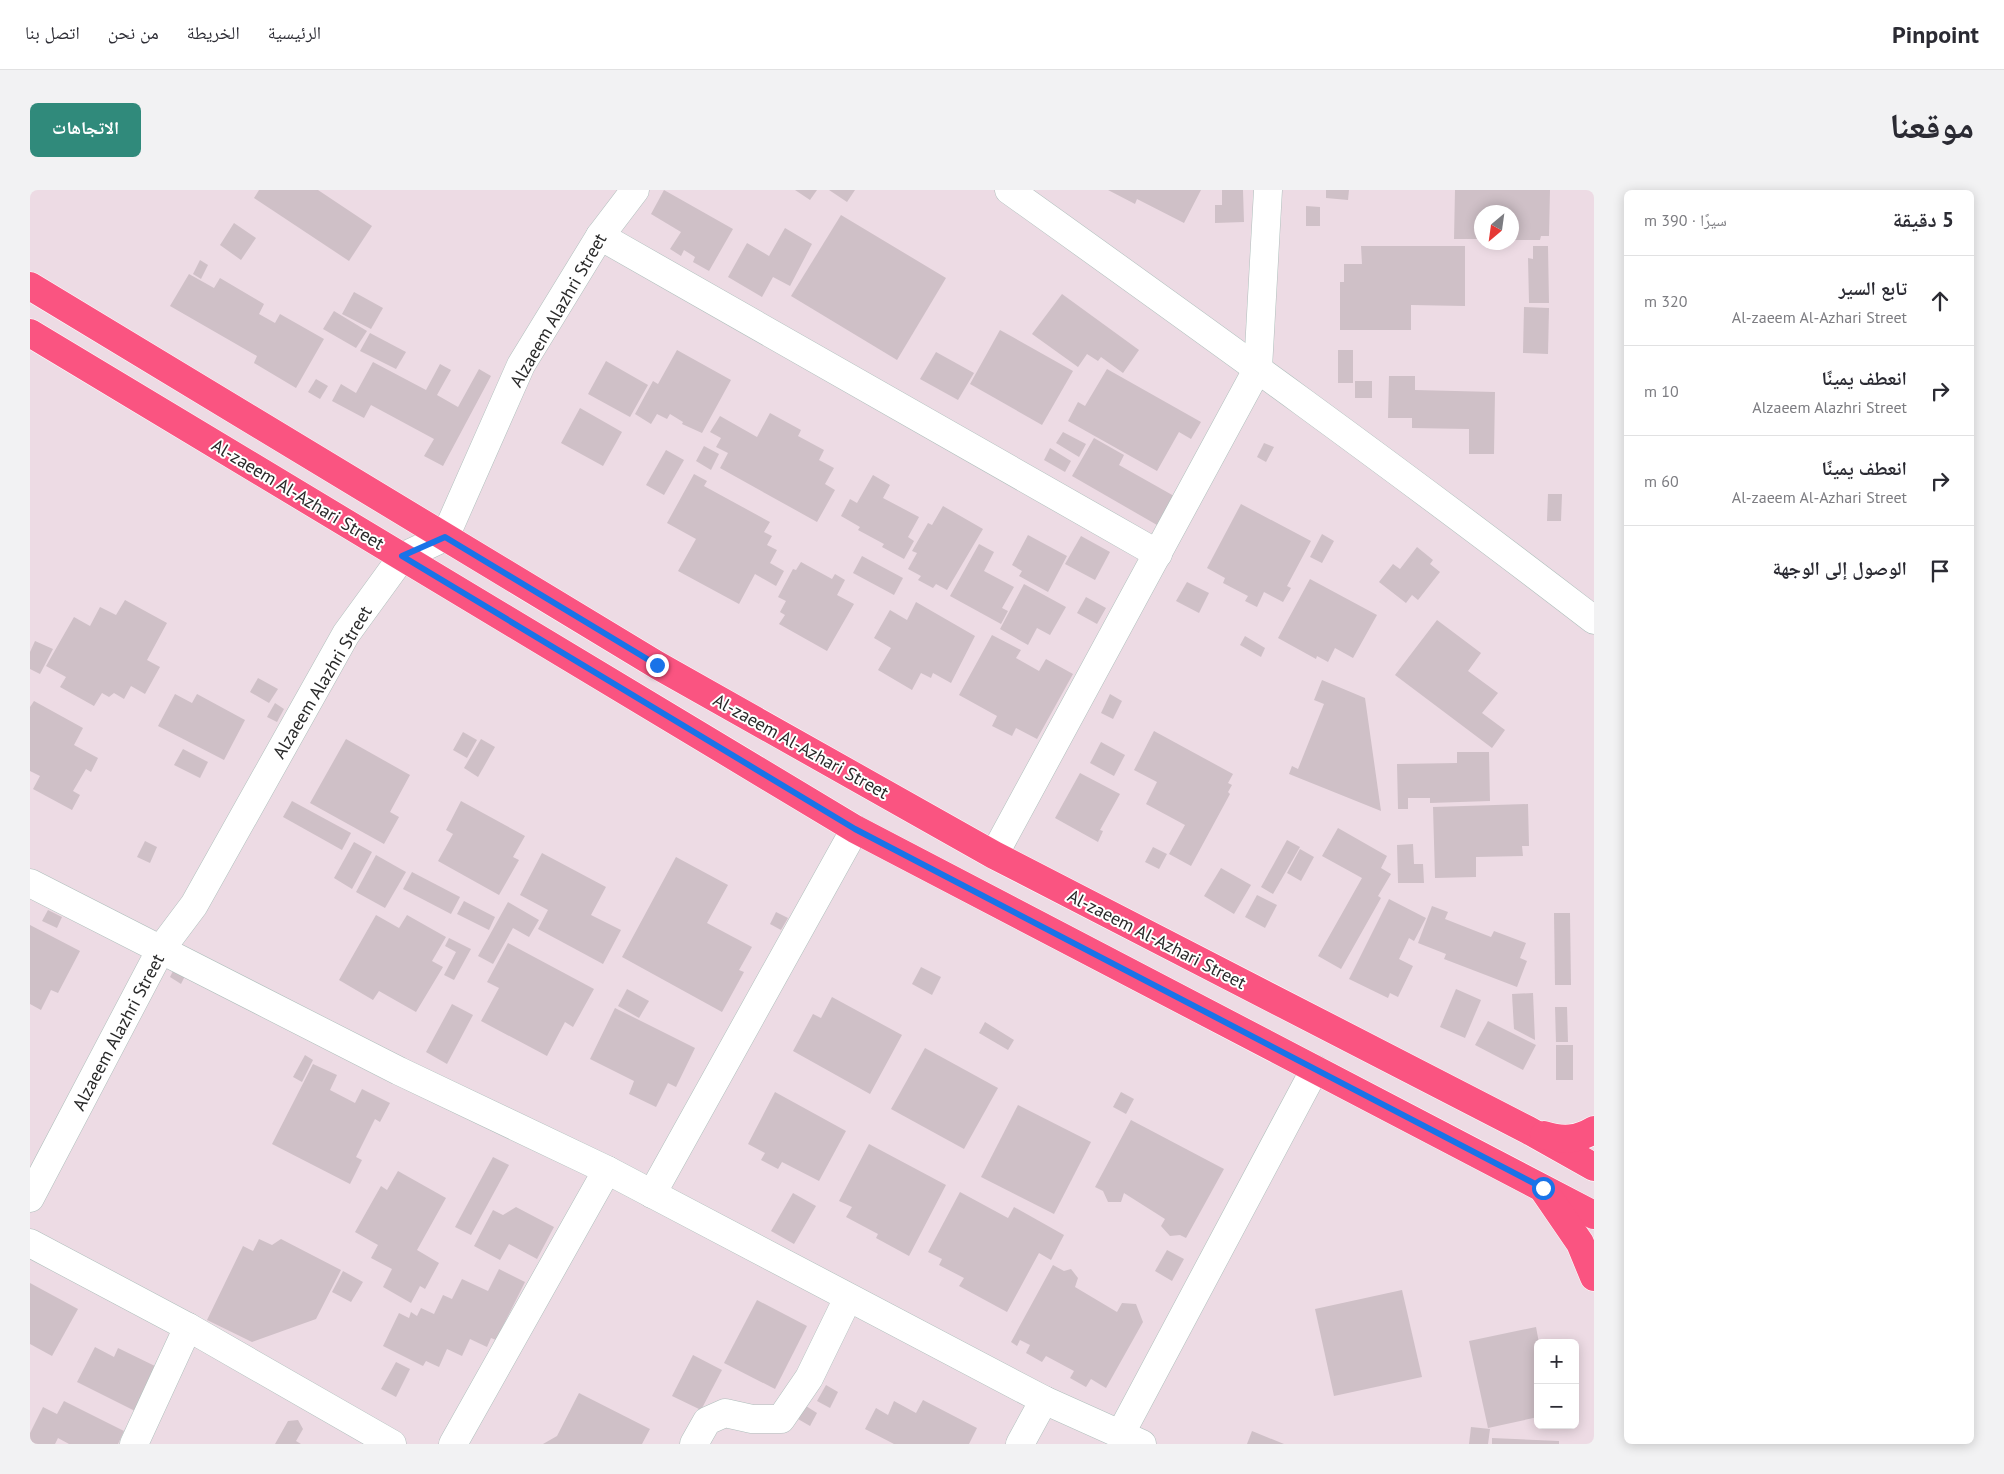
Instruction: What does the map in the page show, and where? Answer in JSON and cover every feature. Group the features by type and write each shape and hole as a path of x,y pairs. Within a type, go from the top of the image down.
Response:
{"main road":[{"name":"Al-zaeem Al-Azhari Street","path":"30,286 657,665 994,855 1528,1130 1594,1167"},
{"name":"Al-zaeem Al-Azhari Street","path":"30,333 855,829 1594,1215"},
{"path":"1528,1130 1556,1139 1579,1139 1594,1130"},
{"path":"1543,1188 1580,1243 1594,1276"}],"street":[{"name":"Alzaeem Alazhri Street","path":"445,537 522,365 600,236 635,190"},
{"path":"1008,190 1258,368 1478,531 1594,620"},
{"path":"994,855 1258,368 1268,190"},
{"path":"600,236 1158,554"},
{"path":"402,556 445,537"},
{"name":"Alzaeem Alazhri Street","path":"30,1198 161,950 194,905 346,634 402,556"},
{"path":"652,1194 855,829"},
{"path":"30,883 399,1071 607,1170 1044,1400 1131,1439 1315,1069"},
{"path":"453,1444 607,1170"},
{"path":"30,1243 188,1327 390,1444"},
{"path":"694,1444 707,1421 725,1413 752,1419 781,1419 809,1378 848,1298"},
{"path":"134,1444 188,1327"},
{"path":"1020,1444 1044,1400"}],"building":[{"path":"259,190 318,190 372,226 349,261 254,198"},
{"path":"664,190 733,229 709,271 693,262 695,257 684,250 681,256 670,249 681,232 651,214"},
{"path":"795,190 817,190 810,200"},
{"path":"829,190 855,190 847,202"},
{"path":"1108,190 1201,190 1184,223 1137,199 1135,204"},
{"path":"1222,190 1243,190 1244,222 1215,223 1215,205 1222,205"},
{"path":"1326,190 1349,190 1348,200 1326,198"},
{"path":"1455,190 1550,190 1549,236 1541,236 1540,240 1519,240 1519,205 1474,205 1474,239 1454,239"},
{"path":"1306,206 1320,207 1320,226 1306,226"},
{"path":"841,215 946,278 897,360 791,296"},
{"path":"234,223 256,238 241,260 220,245"},
{"path":"785,228 812,244 790,286 773,277 762,297 728,277 747,243 769,256"},
{"path":"1361,246 1465,246 1465,306 1411,305 1411,330 1340,330 1340,282 1344,282 1344,264 1362,264"},
{"path":"1533,246 1548,246 1549,303 1529,303 1528,258 1533,259"},
{"path":"200,260 208,265 201,279 193,274"},
{"path":"189,274 214,288 220,278 264,304 259,314 275,323 280,314 324,339 296,388 254,363 257,356 170,306"},
{"path":"354,292 383,308 371,329 342,314"},
{"path":"1062,294 1139,350 1123,373 1101,357 1098,361 1087,354 1078,367 1032,334"},
{"path":"1524,307 1549,308 1548,354 1523,353"},
{"path":"334,311 367,331 356,348 323,329"},
{"path":"1000,330 1073,371 1042,425 970,384"},
{"path":"370,333 406,352 396,369 360,351"},
{"path":"677,350 731,380 702,433 682,424 683,422 670,414 667,419 657,414 651,424 635,414 653,381 658,384"},
{"path":"1338,350 1353,350 1353,383 1338,383"},
{"path":"936,352 974,373 958,400 920,379"},
{"path":"606,361 648,385 630,417 588,394"},
{"path":"373,362 426,390 440,364 451,370 437,395 458,407 479,369 491,376 443,466 424,456 434,439 371,405 364,418 332,401 341,384 356,393"},
{"path":"1107,369 1201,422 1191,439 1179,432 1157,471 1068,421 1078,402 1085,406"},
{"path":"1389,376 1415,376 1415,390 1495,392 1494,454 1469,454 1469,429 1412,428 1412,418 1388,418"},
{"path":"316,379 328,386 320,399 308,392"},
{"path":"1355,381 1372,381 1372,398 1355,398"},
{"path":"580,408 622,432 603,466 561,443"},
{"path":"770,413 801,430 798,436 824,450 819,460 834,468 825,484 835,490 817,522 720,468 728,453 716,447 721,438 710,432 720,416 757,437"},
{"path":"1063,432 1086,444 1079,457 1056,443"},
{"path":"1094,438 1124,455 1119,465 1174,496 1157,525 1072,476"},
{"path":"1264,443 1274,447 1266,462 1257,457"},
{"path":"704,446 719,454 711,470 696,461"},
{"path":"1050,448 1071,461 1065,472 1044,460"},
{"path":"666,450 684,460 664,495 646,485"},
{"path":"694,474 707,481 704,486 770,522 764,532 772,536 767,545 777,550 770,563 784,571 776,586 755,574 739,604 678,571 696,539 667,523"},
{"path":"873,475 890,485 883,498 919,517 908,537 914,541 904,559 882,547 884,544 858,530 860,527 841,516 850,499 857,503"},
{"path":"1548,494 1562,494 1561,521 1547,521"},
{"path":"1241,504 1311,541 1287,586 1291,588 1283,602 1264,592 1257,607 1245,601 1248,596 1223,583 1225,578 1207,568"},
{"path":"943,506 983,529 947,590 936,584 933,588 918,580 921,576 908,569 917,553 912,551 928,523 932,525"},
{"path":"1322,534 1334,541 1322,563 1310,557"},
{"path":"1028,535 1067,556 1048,592 1019,576 1022,571 1012,565"},
{"path":"1081,536 1110,552 1095,580 1065,564"},
{"path":"979,544 994,552 984,571 1014,587 1002,608 1008,611 1001,624 950,596"},
{"path":"1417,547 1433,560 1430,564 1440,572 1418,600 1412,595 1406,603 1379,582 1393,564 1400,569"},
{"path":"862,556 903,578 894,595 853,573"},
{"path":"801,562 832,579 835,574 845,580 837,595 854,604 827,651 779,624 785,615 780,612 786,601 778,597 793,569 796,570"},
{"path":"1310,579 1377,615 1353,658 1335,648 1328,662 1317,656 1316,659 1278,638"},
{"path":"1187,582 1209,593 1199,613 1176,601"},
{"path":"1024,584 1066,607 1050,635 1037,628 1028,645 1000,629"},
{"path":"1086,597 1106,608 1097,624 1077,613"},
{"path":"125,600 167,623 147,660 160,667 145,694 131,686 124,699 114,693 109,697 102,693 94,706 60,687 66,677 46,666 74,617 90,626 100,607 116,615"},
{"path":"916,602 975,636 951,683 933,673 931,678 921,673 912,690 878,670 891,648 874,638 890,610 907,620"},
{"path":"1437,620 1481,653 1468,671 1498,693 1482,713 1505,730 1492,748 1395,675"},
{"path":"992,635 1021,650 1016,658 1039,671 1046,659 1073,674 1037,739 1016,728 1012,736 992,726 997,716 959,695"},
{"path":"1245,636 1265,648 1261,657 1240,645"},
{"path":"35,641 53,649 40,674 30,669 30,652"},
{"path":"258,678 278,689 269,703 250,692"},
{"path":"1322,680 1365,698 1381,811 1289,774 1292,766 1298,769 1324,704 1314,700"},
{"path":"175,694 192,703 197,694 245,720 224,760 158,726"},
{"path":"1110,694 1122,701 1113,719 1101,713"},
{"path":"34,701 83,728 74,745 98,758 91,772 86,769 73,791 80,795 72,810 33,789 40,776 30,771 30,707"},
{"path":"275,703 284,709 277,722 267,717"},
{"path":"1154,731 1233,774 1228,783 1232,785 1228,792 1230,794 1191,866 1169,854 1185,825 1146,804 1157,782 1134,770"},
{"path":"463,732 477,740 467,758 453,750"},
{"path":"346,739 410,775 390,812 399,817 384,844 310,803"},
{"path":"481,739 495,747 478,777 464,768"},
{"path":"1101,742 1125,755 1114,776 1090,763"},
{"path":"183,749 208,762 200,778 174,765"},
{"path":"1457,752 1489,752 1490,801 1430,803 1430,798 1408,798 1408,809 1398,809 1397,764 1457,763"},
{"path":"1080,773 1120,794 1100,830 1103,831 1098,842 1055,818"},
{"path":"292,801 351,833 342,850 283,817"},
{"path":"461,801 525,836 513,857 519,860 499,895 438,861 453,834 446,830"},
{"path":"1528,804 1529,846 1522,846 1523,856 1476,857 1476,877 1435,878 1433,807"},
{"path":"1338,828 1387,856 1381,868 1391,874 1378,896 1381,898 1341,969 1318,956 1362,878 1322,856"},
{"path":"1287,840 1300,847 1273,894 1261,887"},
{"path":"145,841 157,847 150,863 137,857"},
{"path":"354,842 372,852 352,889 334,878"},
{"path":"1413,844 1414,864 1423,864 1424,883 1398,883 1397,845"},
{"path":"1153,847 1167,854 1159,869 1145,862"},
{"path":"1300,849 1314,857 1301,881 1287,873"},
{"path":"542,853 606,887 591,915 621,930 603,964 538,929 548,910 520,895"},
{"path":"376,855 406,872 385,908 356,892"},
{"path":"676,857 728,885 707,923 752,947 739,970 744,972 722,1012 622,957"},
{"path":"1221,868 1251,885 1234,914 1204,896"},
{"path":"412,872 460,897 451,914 403,889"},
{"path":"1257,895 1277,905 1265,928 1245,917"},
{"path":"1389,899 1426,918 1414,941 1409,938 1399,959 1413,966 1398,997 1390,993 1388,998 1349,979"},
{"path":"464,901 495,917 489,930 457,914"},
{"path":"508,902 539,920 529,937 513,928 493,964 478,956"},
{"path":"1432,906 1448,912 1445,919 1491,937 1494,931 1526,943 1520,958 1527,961 1517,987 1444,959 1446,954 1418,943"},
{"path":"48,910 62,917 57,928 42,921"},
{"path":"776,912 788,918 781,930 770,924"},
{"path":"1554,913 1570,913 1571,985 1555,985"},
{"path":"376,915 399,928 407,915 446,937 432,961 443,967 416,1012 379,991 373,1000 339,980"},
{"path":"30,925 80,951 58,993 51,990 41,1010 30,1004"},
{"path":"449,938 471,949 454,980 444,975 456,952 445,946"},
{"path":"508,943 594,989 573,1027 565,1022 547,1056 481,1021 499,988 487,982"},
{"path":"176,965 187,972 181,984 170,977"},
{"path":"921,967 941,977 932,995 912,984"},
{"path":"627,989 649,1001 639,1018 618,1006"},
{"path":"1456,989 1481,1000 1465,1038 1440,1027"},
{"path":"1533,993 1535,1040 1514,1029 1512,994"},
{"path":"832,997 902,1035 870,1094 793,1051 813,1014 821,1018"},
{"path":"452,1004 473,1015 447,1064 426,1052"},
{"path":"1555,1007 1567,1007 1568,1042 1556,1042"},
{"path":"615,1008 695,1048 676,1087 668,1083 656,1107 629,1094 634,1081 590,1059"},
{"path":"1488,1021 1536,1045 1523,1070 1475,1045"},
{"path":"985,1022 1014,1040 1008,1050 979,1033"},
{"path":"1556,1045 1573,1045 1573,1080 1556,1080"},
{"path":"925,1048 998,1088 964,1149 891,1109"},
{"path":"305,1055 313,1060 302,1082 293,1077"},
{"path":"313,1064 337,1075 330,1090 355,1103 362,1089 390,1103 380,1122 375,1119 356,1157 362,1160 350,1184 272,1144"},
{"path":"775,1092 846,1131 819,1181 782,1162 778,1169 761,1160 765,1153 748,1144"},
{"path":"1121,1092 1134,1099 1126,1114 1113,1107"},
{"path":"1018,1105 1091,1142 1054,1214 981,1177"},
{"path":"1131,1120 1224,1169 1186,1238 1180,1235 1170,1236 1161,1226 1165,1219 1124,1193 1121,1202 1108,1202 1103,1191 1095,1187"},
{"path":"869,1144 946,1185 909,1256 876,1238 878,1234 846,1217 852,1207 839,1201"},
{"path":"493,1157 509,1165 471,1235 455,1227"},
{"path":"398,1171 446,1198 417,1250 439,1263 425,1289 420,1286 411,1303 383,1287 392,1269 371,1258 378,1245 355,1232 381,1186 387,1190"},
{"path":"960,1192 1008,1218 1014,1207 1064,1235 1051,1260 1039,1253 1007,1312 959,1286 964,1278 939,1265 942,1259 928,1252"},
{"path":"793,1193 816,1206 794,1244 771,1231"},
{"path":"516,1207 554,1227 537,1259 509,1244 500,1260 474,1246 493,1210 503,1215"},
{"path":"259,1239 272,1245 281,1239 341,1270 316,1319 252,1342 207,1320 243,1246 253,1251"},
{"path":"1167,1250 1184,1259 1172,1281 1155,1271"},
{"path":"1053,1265 1064,1271 1071,1269 1078,1278 1075,1287 1117,1312 1122,1303 1136,1304 1143,1322 1106,1388 1091,1379 1086,1387 1070,1378 1074,1371 1046,1356 1042,1362 1026,1353 1030,1345 1020,1340 1017,1346 1011,1342"},
{"path":"499,1269 525,1282 496,1340 491,1338 487,1347 470,1339 462,1356 447,1349 439,1367 426,1361 423,1366 383,1346 399,1313 409,1318 411,1312 417,1316 421,1308 434,1314 443,1295 452,1299 462,1279 488,1291"},
{"path":"343,1271 363,1282 351,1302 332,1292"},
{"path":"30,1283 78,1309 52,1356 30,1344"},
{"path":"1402,1290 1422,1377 1334,1396 1315,1309"},
{"path":"757,1300 807,1326 775,1389 724,1363"},
{"path":"1536,1327 1538,1339 1534,1339 1534,1418 1488,1428 1469,1341"},
{"path":"95,1347 114,1357 118,1348 157,1367 135,1411 77,1382"},
{"path":"693,1355 722,1370 701,1410 672,1396"},
{"path":"396,1362 410,1369 396,1397 381,1389"},
{"path":"826,1385 838,1392 830,1408 817,1401"},
{"path":"579,1393 650,1429 642,1444 543,1444 557,1436"},
{"path":"923,1400 977,1428 969,1444 894,1444 865,1429 876,1408 888,1415 894,1401 916,1413"},
{"path":"64,1401 124,1431 118,1444 69,1444 58,1438 55,1444 30,1444 30,1433 43,1407 57,1414"},
{"path":"806,1406 817,1413 810,1426 798,1419"},
{"path":"298,1420 303,1429 296,1441 301,1444 275,1444 288,1421"},
{"path":"1471,1427 1490,1429 1488,1444 1469,1444"},
{"path":"1252,1431 1284,1444 1247,1444"},
{"path":"1492,1438 1559,1441 1559,1444 1492,1444"}],"route":[{"path":"657,665 445,537 402,556 855,829 1543,1188"}]}
